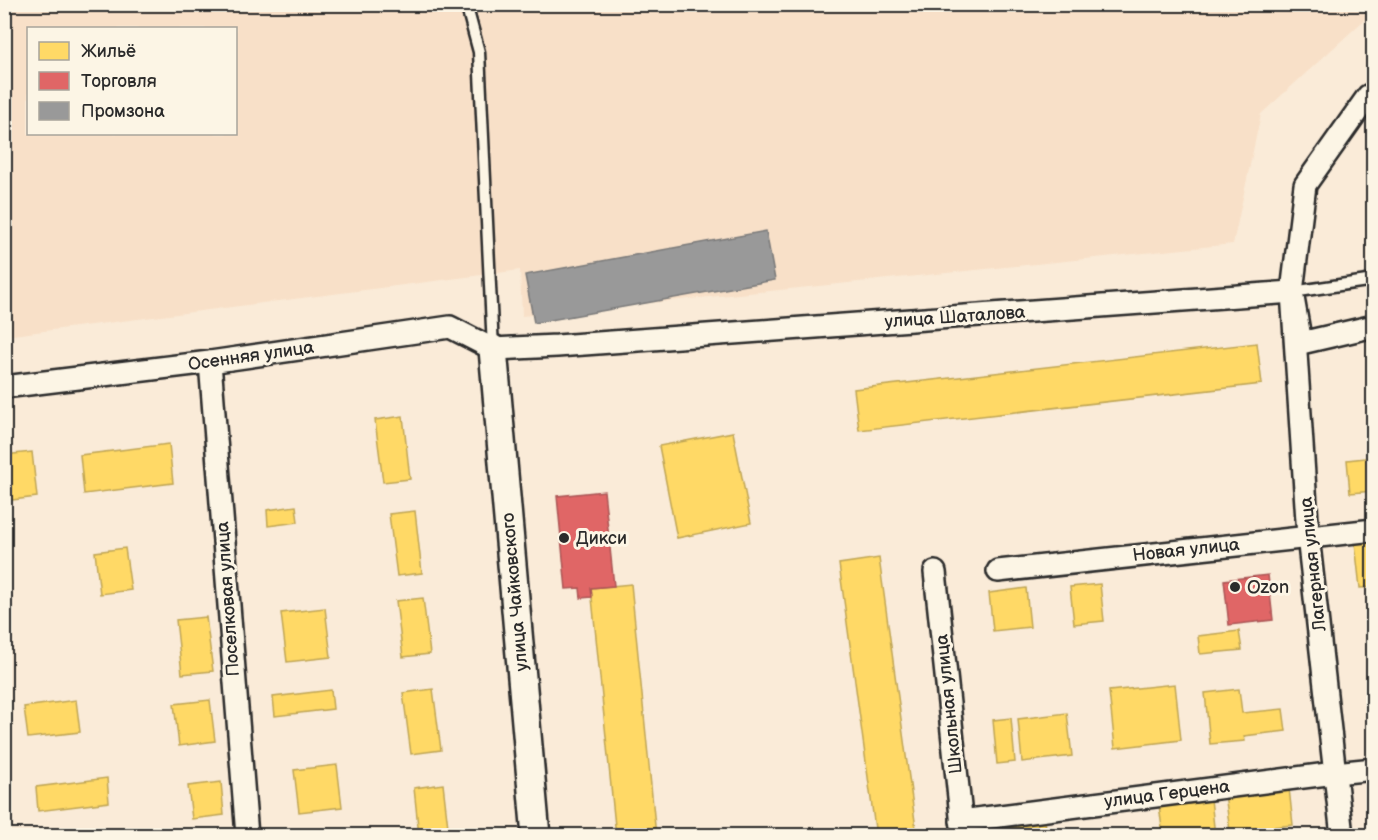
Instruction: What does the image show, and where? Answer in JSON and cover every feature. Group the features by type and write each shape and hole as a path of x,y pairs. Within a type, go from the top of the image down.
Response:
{"street":[{"path":"1374,93 1368,96 1305,185 1292,292 1301,343 1374,326"},
{"name":"улица Шаталова","path":"493,349 1292,292"},
{"name":"Лагерная улица","path":"1292,292 1308,536 1342,836"},
{"name":"Осенняя улица","path":"4,387 210,362 450,327 493,349"},
{"name":"улица Чайковского","path":"493,349 536,836"},
{"name":"Поселковая улица","path":"210,362 247,836"},
{"name":"Новая улица","path":"998,571 1374,530"},
{"name":"Школьная улица","path":"935,572 962,828"},
{"name":"улица Герцена","path":"962,828 1335,772 1374,769"}],"lane":[{"path":"465,4 479,52 493,349"},
{"path":"1292,292 1374,280"}],"shaded area":[{"path":"1373,4 1374,11 1261,114 1233,244 522,316 520,270 5,336 4,5"}],"building: Жильё":[{"path":"1257,343 1262,384 859,430 854,389"},
{"path":"403,416 410,479 383,482 375,420"},
{"path":"733,432 751,523 677,538 659,446"},
{"path":"169,444 173,483 84,494 80,455"},
{"path":"32,452 37,497 4,501 4,455"},
{"path":"1374,457 1374,491 1350,493 1347,460"},
{"path":"296,506 298,522 268,526 267,510"},
{"path":"415,511 422,573 397,576 389,514"},
{"path":"1374,541 1374,587 1360,588 1355,543"},
{"path":"125,548 131,590 100,594 95,552"},
{"path":"879,558 917,836 876,836 839,564"},
{"path":"631,584 656,836 616,836 591,588"},
{"path":"1100,584 1104,621 1074,624 1070,587"},
{"path":"1026,588 1030,627 993,631 989,593"},
{"path":"423,598 430,654 403,657 396,601"},
{"path":"325,608 331,657 287,662 281,613"},
{"path":"206,617 213,671 182,674 176,620"},
{"path":"1239,631 1242,650 1200,654 1198,636"},
{"path":"1367,675 1374,675 1374,723 1372,723"},
{"path":"1175,684 1181,740 1115,748 1109,691"},
{"path":"433,689 441,750 411,754 403,693"},
{"path":"1239,689 1242,713 1283,709 1286,731 1244,736 1245,741 1210,744 1205,693"},
{"path":"331,690 333,709 275,716 273,697"},
{"path":"76,700 80,732 28,738 24,707"},
{"path":"210,700 215,741 179,746 174,704"},
{"path":"1067,713 1072,756 1022,762 1018,719"},
{"path":"1011,718 1015,762 997,764 993,720"},
{"path":"337,765 342,807 299,812 294,770"},
{"path":"107,778 109,802 38,811 36,787"},
{"path":"221,782 224,815 192,819 188,786"},
{"path":"443,784 449,836 419,836 414,788"},
{"path":"1289,788 1293,825 1230,831 1225,794"},
{"path":"1211,799 1215,836 1163,836 1159,805"},
{"path":"1044,813 1047,836 1008,836 1006,817"}],"building: Торговля":[{"path":"604,491 614,586 591,588 592,597 581,598 580,588 566,589 557,496"},
{"path":"1268,575 1273,620 1229,625 1224,580"}],"building: Промзона":[{"path":"766,231 775,280 534,323 525,275"}],"place":[{"name":"Дикси","path":"564,538"},
{"name":"Ozon","path":"1235,587"}]}
